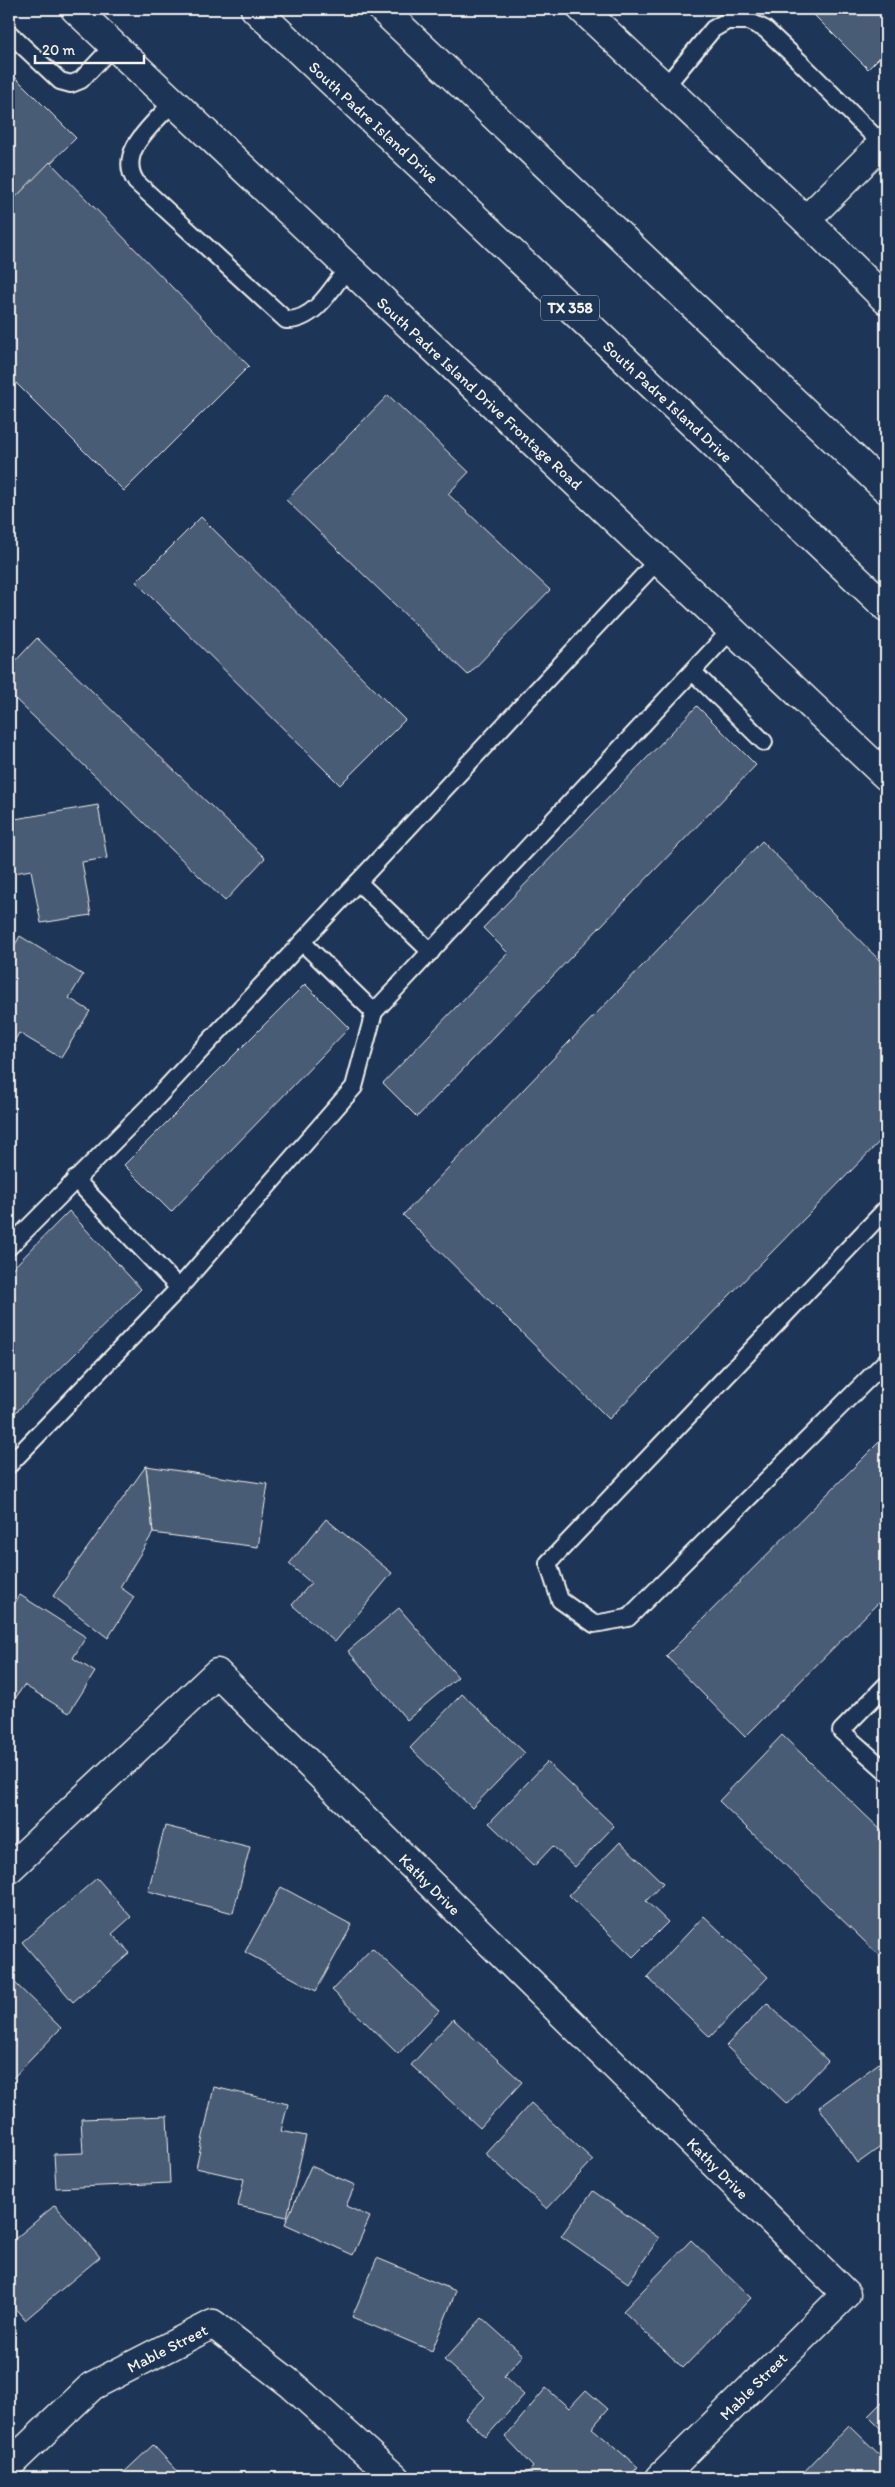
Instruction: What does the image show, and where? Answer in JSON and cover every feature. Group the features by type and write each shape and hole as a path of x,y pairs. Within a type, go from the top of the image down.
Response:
{"main road":[{"name":"South Padre Island Drive Frontage Road","path":"75,9 886,776"},
{"name":"South Padre Island Drive","path":"254,9 886,607"},
{"path":"382,9 886,489"},
{"path":"582,9 806,220 886,300"},
{"path":"806,220 884,142"},
{"name":"Kathy Drive","path":"9,1869 216,1673 846,2294"},
{"name":"Mable Street","path":"660,2478 846,2294"},
{"name":"Mable Street","path":"9,2465 92,2386 213,2324 292,2385 395,2478"}],"lane":[{"path":"665,87 713,29 727,21 748,21 765,29 884,142"},
{"path":"9,33 60,81 72,84 81,80 114,45"},
{"path":"173,102 131,151 130,173 136,182 286,320 295,320 311,313 348,267"},
{"path":"9,1247 150,1106 658,560"},
{"path":"9,1465 179,1288 354,1087 374,1012 731,630"},
{"path":"693,672 764,742"},
{"path":"358,882 431,952"},
{"path":"302,942 374,1012"},
{"path":"75,1179 179,1288"},
{"path":"886,1209 548,1563 560,1600 594,1624 628,1618 886,1361"},
{"path":"886,1685 841,1731 886,1771"}],"building":[{"path":"808,9 886,9 886,51 868,69"},
{"path":"9,71 76,138 9,204"},
{"path":"50,162 249,366 124,491 9,376 9,204"},
{"path":"388,395 469,472 448,494 550,590 468,675 286,500"},
{"path":"201,517 405,720 340,785 136,582"},
{"path":"37,638 265,858 225,901 9,693 9,668"},
{"path":"697,706 756,765 417,1117 383,1083 508,953 483,928"},
{"path":"98,805 107,858 82,862 91,915 41,923 31,870 9,874 9,820"},
{"path":"762,841 886,967 886,1135 609,1419 403,1215"},
{"path":"20,936 83,975 69,998 90,1011 61,1058 19,1033 9,1050 9,955"},
{"path":"305,984 349,1028 171,1212 124,1165"},
{"path":"69,1211 141,1289 9,1419 9,1272"},
{"path":"886,1435 886,1595 745,1737 666,1656"},
{"path":"146,1466 268,1484 258,1547 153,1533"},
{"path":"146,1466 153,1533 120,1587 134,1597 108,1638 53,1596"},
{"path":"326,1519 392,1573 335,1642 292,1605 311,1583 289,1564"},
{"path":"20,1595 86,1637 73,1658 95,1672 69,1713 24,1685 11,1705 9,1704 9,1612"},
{"path":"399,1608 458,1677 407,1720 348,1651"},
{"path":"462,1694 525,1753 472,1808 410,1748"},
{"path":"782,1735 886,1835 886,1962 719,1801"},
{"path":"547,1762 614,1826 575,1867 553,1846 534,1866 489,1823"},
{"path":"165,1826 250,1847 233,1913 148,1891"},
{"path":"620,1842 663,1883 646,1901 668,1922 633,1957 569,1895"},
{"path":"97,1878 131,1917 112,1934 130,1953 73,2002 22,1942"},
{"path":"281,1887 352,1925 316,1991 245,1952"},
{"path":"704,1916 768,1977 710,2037 647,1977"},
{"path":"372,1948 439,2011 398,2054 332,1990"},
{"path":"9,1977 61,2028 9,2082"},
{"path":"767,2003 828,2061 787,2104 726,2046"},
{"path":"453,2019 522,2082 480,2128 411,2065"},
{"path":"886,2058 886,2143 858,2163 819,2107"},
{"path":"214,2087 288,2104 281,2131 306,2136 287,2217 238,2206 244,2179 196,2168"},
{"path":"531,2103 593,2160 547,2209 485,2153"},
{"path":"167,2116 170,2183 56,2188 54,2154 83,2153 81,2119"},
{"path":"311,2166 355,2185 346,2206 370,2217 353,2255 285,2224"},
{"path":"593,2191 659,2238 628,2283 561,2236"},
{"path":"55,2205 100,2257 25,2320 9,2301 9,2244"},
{"path":"691,2240 751,2298 683,2368 623,2311"},
{"path":"377,2258 456,2291 432,2351 352,2317"},
{"path":"482,2318 523,2355 504,2376 524,2395 486,2437 465,2418 485,2397 444,2360"},
{"path":"546,2388 569,2408 586,2390 608,2409 592,2428 638,2467 627,2478 523,2478 533,2467 505,2437"},
{"path":"886,2398 886,2434 868,2416"},
{"path":"849,2425 886,2461 886,2478 798,2478"},
{"path":"153,2445 184,2478 118,2478"}]}
